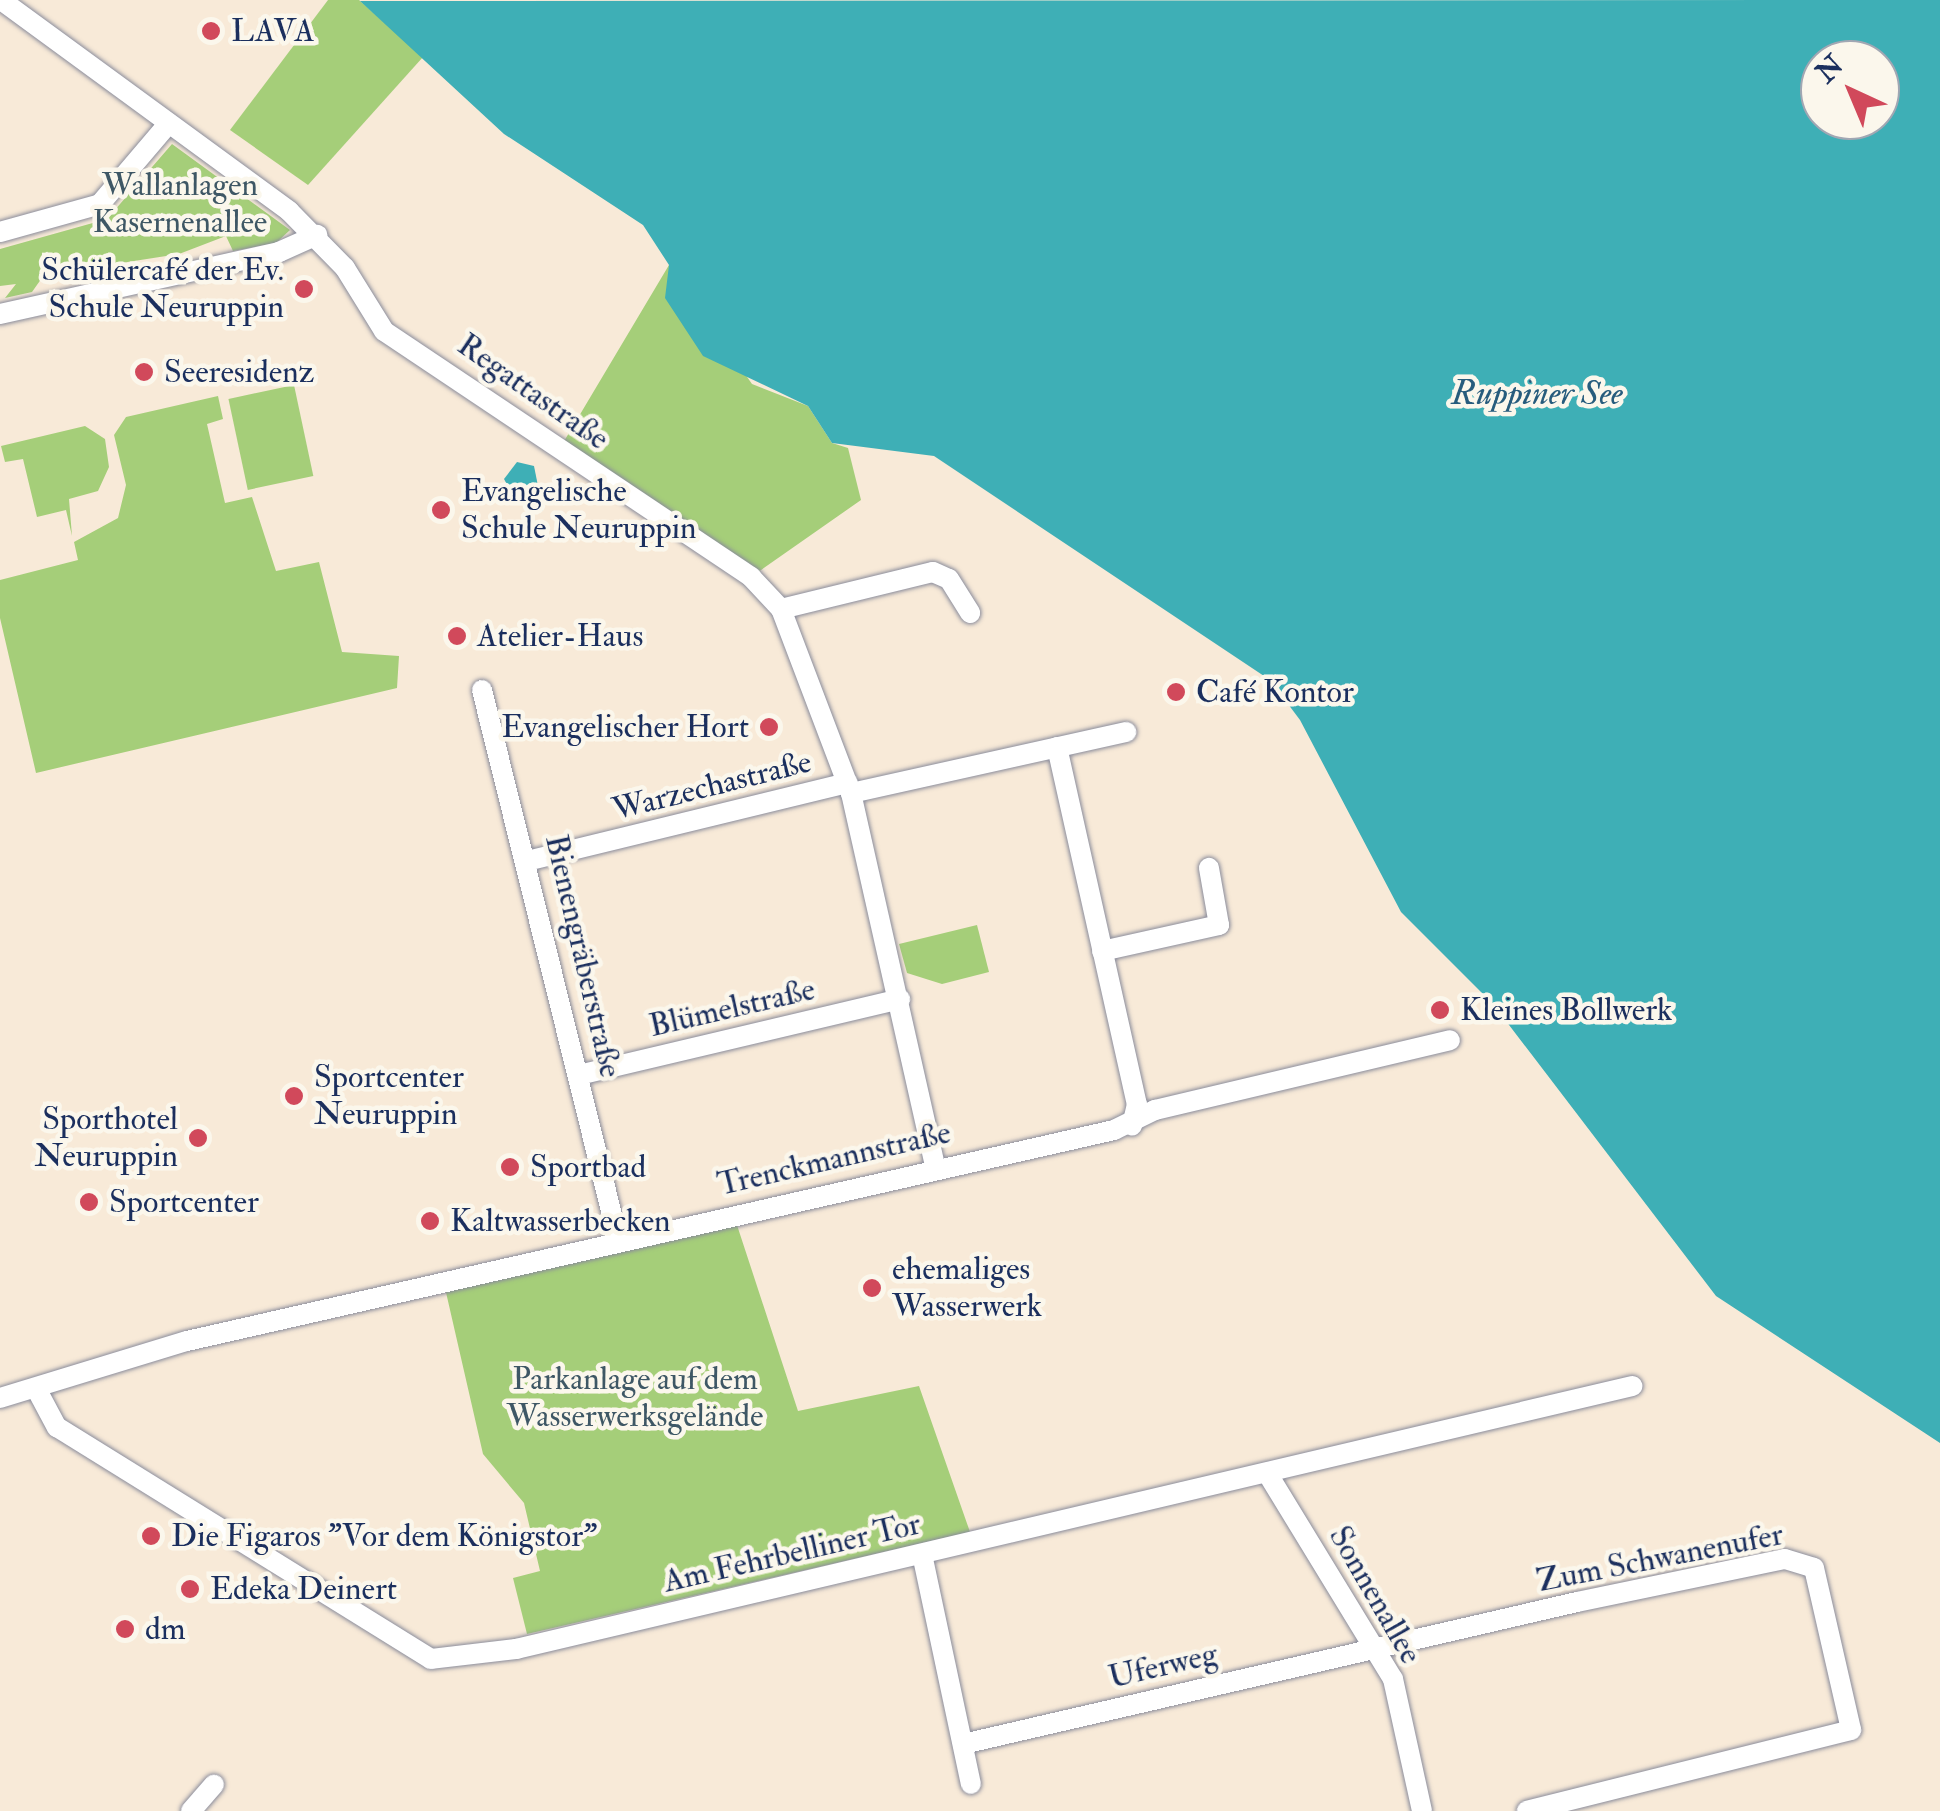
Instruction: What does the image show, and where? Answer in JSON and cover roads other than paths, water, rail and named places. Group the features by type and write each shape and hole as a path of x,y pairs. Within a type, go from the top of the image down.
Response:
{"street":[{"name":"Regattastraße","path":"1,0 317,235 384,330 751,576 781,609 850,788 936,1166"},
{"path":"0,232 100,204 169,123"},
{"path":"0,314 279,252 317,235"},
{"path":"781,609 932,572 949,579 970,613"},
{"name":"Bienengräberstraße","path":"482,690 531,860 618,1239"},
{"name":"Warzechastraße","path":"531,860 850,788 1126,732"},
{"path":"1057,747 1137,1104 1132,1125"},
{"path":"1102,950 1219,925 1209,868"},
{"name":"Blümelstraße","path":"579,1074 900,999"},
{"name":"Trenckmannstraße","path":"0,1398 38,1392 84,1368 618,1239 1132,1125 1155,1110 1450,1040"},
{"name":"Am Fehrbelliner Tor","path":"38,1392 57,1427 430,1659 516,1649 1269,1476 1632,1386"},
{"name":"Sonnenallee","path":"1269,1476 1393,1679 1422,1811"},
{"path":"922,1554 971,1784"},
{"name":"Zum Schwanenufer","path":"1376,1647 1785,1559 1814,1568 1852,1730 1527,1811"},
{"name":"Uferweg","path":"963,1744 1376,1647"},
{"path":"191,1811 214,1784"}],"water":[{"name":"Ruppiner See","path":"1940,0 1940,1443 1716,1296 1493,1004 1401,912 1300,720 1270,680 934,456 832,443 808,406 703,356 665,298 669,265 643,225 504,134 360,1"},
{"path":"517,462 534,466 543,511 517,503 504,479"}],"place":[{"name":"LAVA","path":"211,31"},
{"name":"Schülercafé der Ev. Schule Neuruppin","path":"304,289"},
{"name":"Seeresidenz","path":"144,372"},
{"name":"Evangelische Schule Neuruppin","path":"441,510"},
{"name":"Atelier-Haus","path":"457,636"},
{"name":"Café Kontor","path":"1176,692"},
{"name":"Evangelischer Hort","path":"769,727"},
{"name":"Kleines Bollwerk","path":"1440,1010"},
{"name":"Sportcenter Neuruppin","path":"294,1096"},
{"name":"Sporthotel Neuruppin","path":"198,1138"},
{"name":"Sportbad","path":"510,1167"},
{"name":"Sportcenter","path":"89,1202"},
{"name":"Kaltwasserbecken","path":"430,1221"},
{"name":"ehemaliges Wasserwerk","path":"872,1288"},
{"name":"Die Figaros \"Vor dem Königstor\"","path":"151,1536"},
{"name":"Edeka Deinert","path":"190,1589"},
{"name":"dm","path":"125,1629"}],"park label":[{"name":"Wallanlagen Kasernenallee","path":"180,204"},
{"name":"Parkanlage auf dem Wasserwerksgelände","path":"635,1398"}]}
